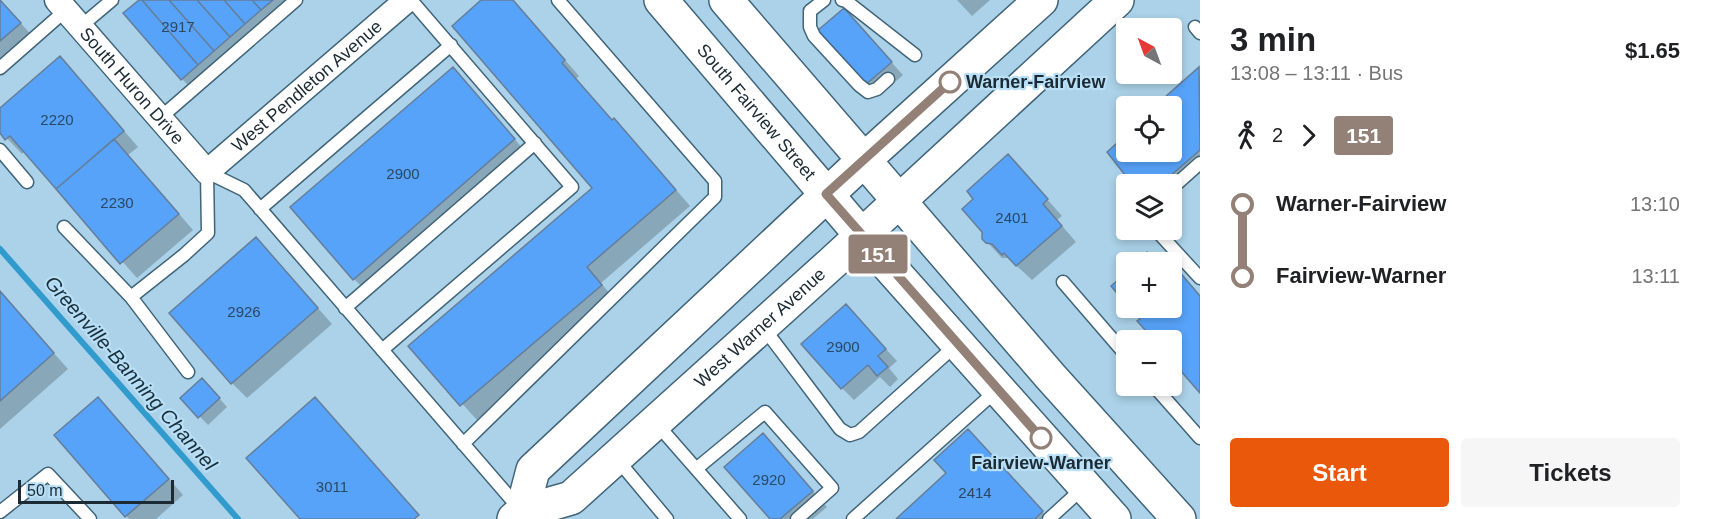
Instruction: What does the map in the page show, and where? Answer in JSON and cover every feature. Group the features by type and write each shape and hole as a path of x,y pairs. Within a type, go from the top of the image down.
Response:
{"main road":[{"name":"South Fairview Street","path":"661,0 862,236 1114,519"},
{"path":"726,0 1050,376 1179,519"},
{"path":"518,515 533,470 826,194 1041,0"},
{"name":"West Warner Avenue","path":"518,515 571,498 862,236 898,200 1117,0"}],"street":[{"name":"West Pendleton Avenue","path":"207,171 409,0"},
{"name":"South Huron Drive","path":"68,12 207,171"}],"lane":[{"path":"0,68 68,12 112,0"},
{"path":"160,118 296,0"},
{"path":"382,350 572,187 451,45 409,0"},
{"path":"463,444 716,197 715,181 558,0"},
{"path":"824,0 810,11 810,27 814,36 859,86 868,92 877,89 888,79"},
{"path":"842,0 915,55"},
{"path":"260,209 451,45"},
{"path":"345,308 535,143"},
{"path":"0,150 27,182"},
{"path":"1182,179 1200,163"},
{"path":"131,297 208,233 207,171 244,190 463,444 518,515"},
{"path":"64,227 131,297 188,372"},
{"path":"1165,240 1200,278"},
{"path":"1063,282 1116,343"},
{"path":"762,326 840,429 850,435 860,432 957,343"},
{"path":"853,519 998,389"},
{"path":"1163,396 1200,438"},
{"path":"696,469 765,412 832,488 797,519"},
{"path":"655,423 740,519"},
{"path":"615,458 667,519"},
{"path":"0,513 48,474 90,519"},
{"path":"1049,519 1085,486"}],"building":[{"path":"0,0 21,23 0,41"},
{"path":"142,0 198,65 181,80 123,13"},
{"path":"142,0 169,0 214,51 198,65"},
{"path":"169,0 197,0 230,37 214,51"},
{"path":"197,0 224,0 245,24 230,37"},
{"path":"224,0 252,0 261,10 245,24"},
{"path":"252,0 273,0 261,10"},
{"path":"481,0 513,0 565,60 562,63 612,120 614,118 676,190 587,267 602,285 460,406 408,346 592,188 452,26"},
{"path":"844,8 892,62 864,86 817,31"},
{"path":"60,56 124,131 56,189 10,136 5,140 0,133 0,108"},
{"path":"453,67 515,139 353,280 290,207"},
{"path":"1199,67 1200,150 1172,174 1124,174 1107,152 1116,144 1116,162 1182,162 1182,96 1166,96"},
{"path":"114,139 179,214 120,264 56,189"},
{"path":"1008,154 1048,199 1043,204 1062,226 1016,266 1004,253 1002,255 992,244 982,239 982,232 962,209 973,199 967,191"},
{"path":"256,237 318,308 231,384 169,313"},
{"path":"1182,275 1200,296 1200,393 1182,372 1182,330 1145,330 1137,321 1182,318"},
{"path":"1116,282 1116,292 1111,286"},
{"path":"0,291 54,353 0,401"},
{"path":"846,304 886,349 878,356 888,367 877,376 868,365 841,389 801,344"},
{"path":"202,378 220,398 198,418 180,398"},
{"path":"98,397 169,479 125,517 54,435"},
{"path":"315,397 419,515 414,519 300,519 246,458"},
{"path":"968,429 1043,511 1035,519 896,519 946,473 934,460"},
{"path":"763,433 813,491 780,519 770,519 724,467"}],"waterway":[{"name":"Greenville-Banning Channel","path":"0,249 238,519"}],"bus line":[{"name":"151","path":"950,82 826,194 1041,438"}],"place":[{"name":"Warner-Fairview","path":"950,82"},
{"name":"Fairview-Warner","path":"1041,438"}]}
